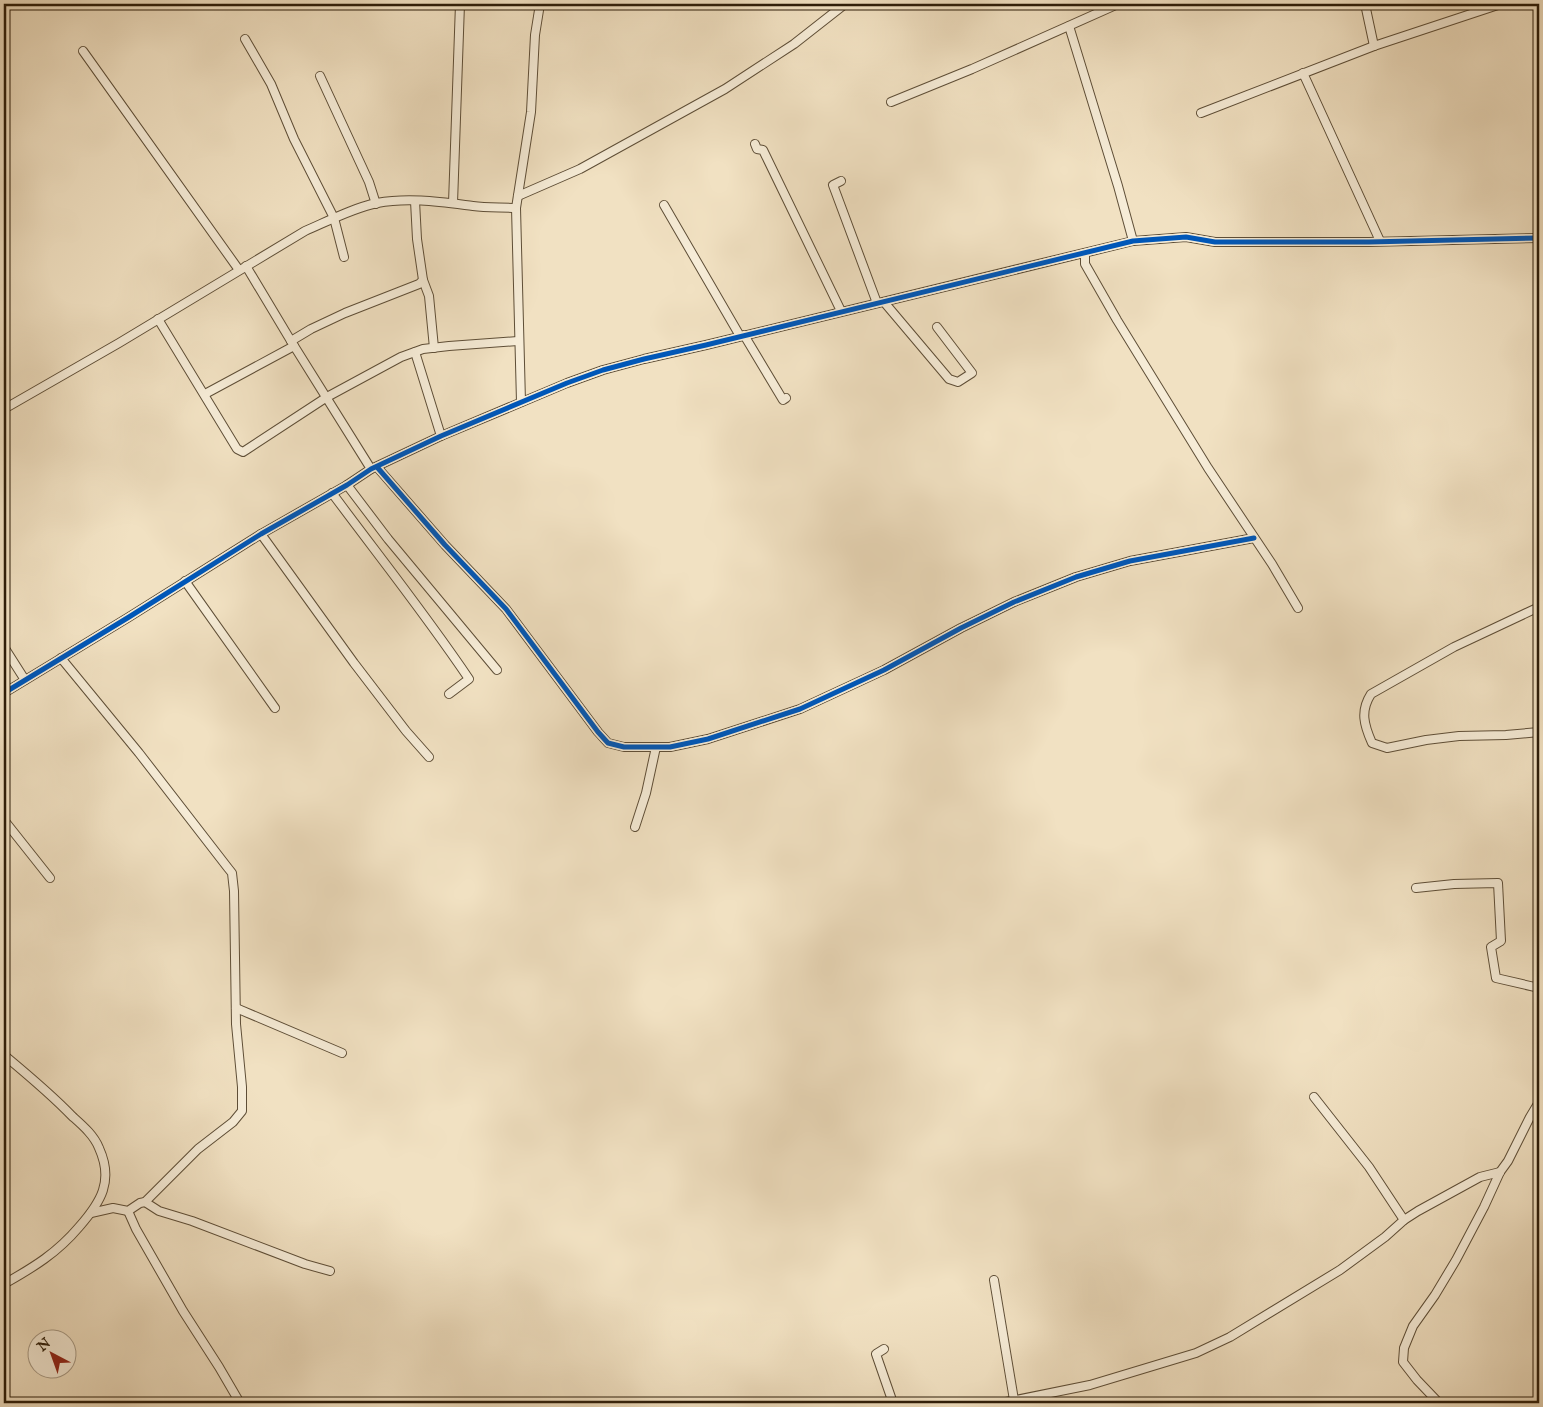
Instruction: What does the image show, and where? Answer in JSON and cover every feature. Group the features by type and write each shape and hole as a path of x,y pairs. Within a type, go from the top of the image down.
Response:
{"street":[{"path":"453,203 460,4"},
{"path":"520,402 516,208 531,112 540,4"},
{"path":"518,196 580,170 725,89 794,44 845,4"},
{"path":"891,102 972,70 1118,4"},
{"path":"1365,4 1374,46"},
{"path":"1201,113 1374,46 1501,4"},
{"path":"1069,26 1133,241"},
{"path":"245,39 271,84 298,147 334,218 344,257"},
{"path":"83,51 239,270"},
{"path":"1303,73 1380,241"},
{"path":"320,76 369,182 376,204"},
{"path":"755,144 757,149 763,150 841,311"},
{"path":"841,181 833,184 880,302 949,379 958,382 972,373 937,327"},
{"path":"4,409 305,231 334,218 376,204 399,200 439,201 516,208"},
{"path":"415,201 417,239 423,280 429,296 434,348"},
{"path":"664,205 742,336 783,400 786,398"},
{"path":"4,693 261,534 374,468 441,436 489,417 520,402 604,370 1133,241 1186,238 1214,242 1539,238"},
{"path":"1085,253 1085,264 1117,320 1208,468 1272,564 1298,608"},
{"path":"246,266 292,344 374,468 506,608 608,743 624,747 670,747 708,739 800,709 884,670 961,628 1014,602 1076,577 1130,561 1254,538"},
{"path":"205,394 292,344 329,320 411,288 423,280"},
{"path":"158,319 237,449 243,452 327,397 394,360 415,352 434,348 518,341"},
{"path":"415,352 441,436"},
{"path":"347,485 388,539 497,670"},
{"path":"332,493 408,596 436,630 469,679 449,694"},
{"path":"261,534 365,677 406,731 429,757"},
{"path":"185,581 275,708"},
{"path":"1539,607 1454,647 1371,694 1365,703 1364,724 1372,743 1387,748 1426,740 1460,736 1501,736 1539,732"},
{"path":"4,648 25,680"},
{"path":"61,658 139,753 232,873 234,891 236,1024 243,1093 242,1111 233,1122 198,1149 145,1202 128,1211 113,1208 92,1213"},
{"path":"635,827 646,794 656,747"},
{"path":"4,820 50,878"},
{"path":"1416,888 1454,884 1498,883 1500,941 1491,947 1496,978 1539,988"},
{"path":"236,1008 342,1053"},
{"path":"4,1055 44,1088 89,1132 99,1147 106,1181 103,1195 92,1213 67,1242 49,1257 4,1284"},
{"path":"1314,1097 1369,1167 1404,1220"},
{"path":"1439,1403 1417,1380 1404,1362 1404,1348 1413,1326 1435,1295 1456,1260 1500,1172 1508,1161 1539,1102"},
{"path":"1001,1403 1090,1385 1196,1353 1230,1337 1340,1270 1385,1237 1404,1220 1451,1192 1480,1177 1500,1172"},
{"path":"145,1202 159,1211 192,1221 305,1264 330,1271"},
{"path":"128,1211 136,1229 183,1311 240,1403"},
{"path":"994,1280 1014,1400"},
{"path":"884,1349 876,1354 892,1403"}],"cycle path":[{"path":"4,693 261,534 347,485 371,469 441,436 567,383 603,370 1133,241 1186,237 1215,242 1369,242 1539,238"},
{"path":"377,467 445,545 506,609 598,732 608,743 624,747 670,747 708,739 800,709 884,670 961,628 1014,602 1076,577 1130,561 1254,538"}]}
